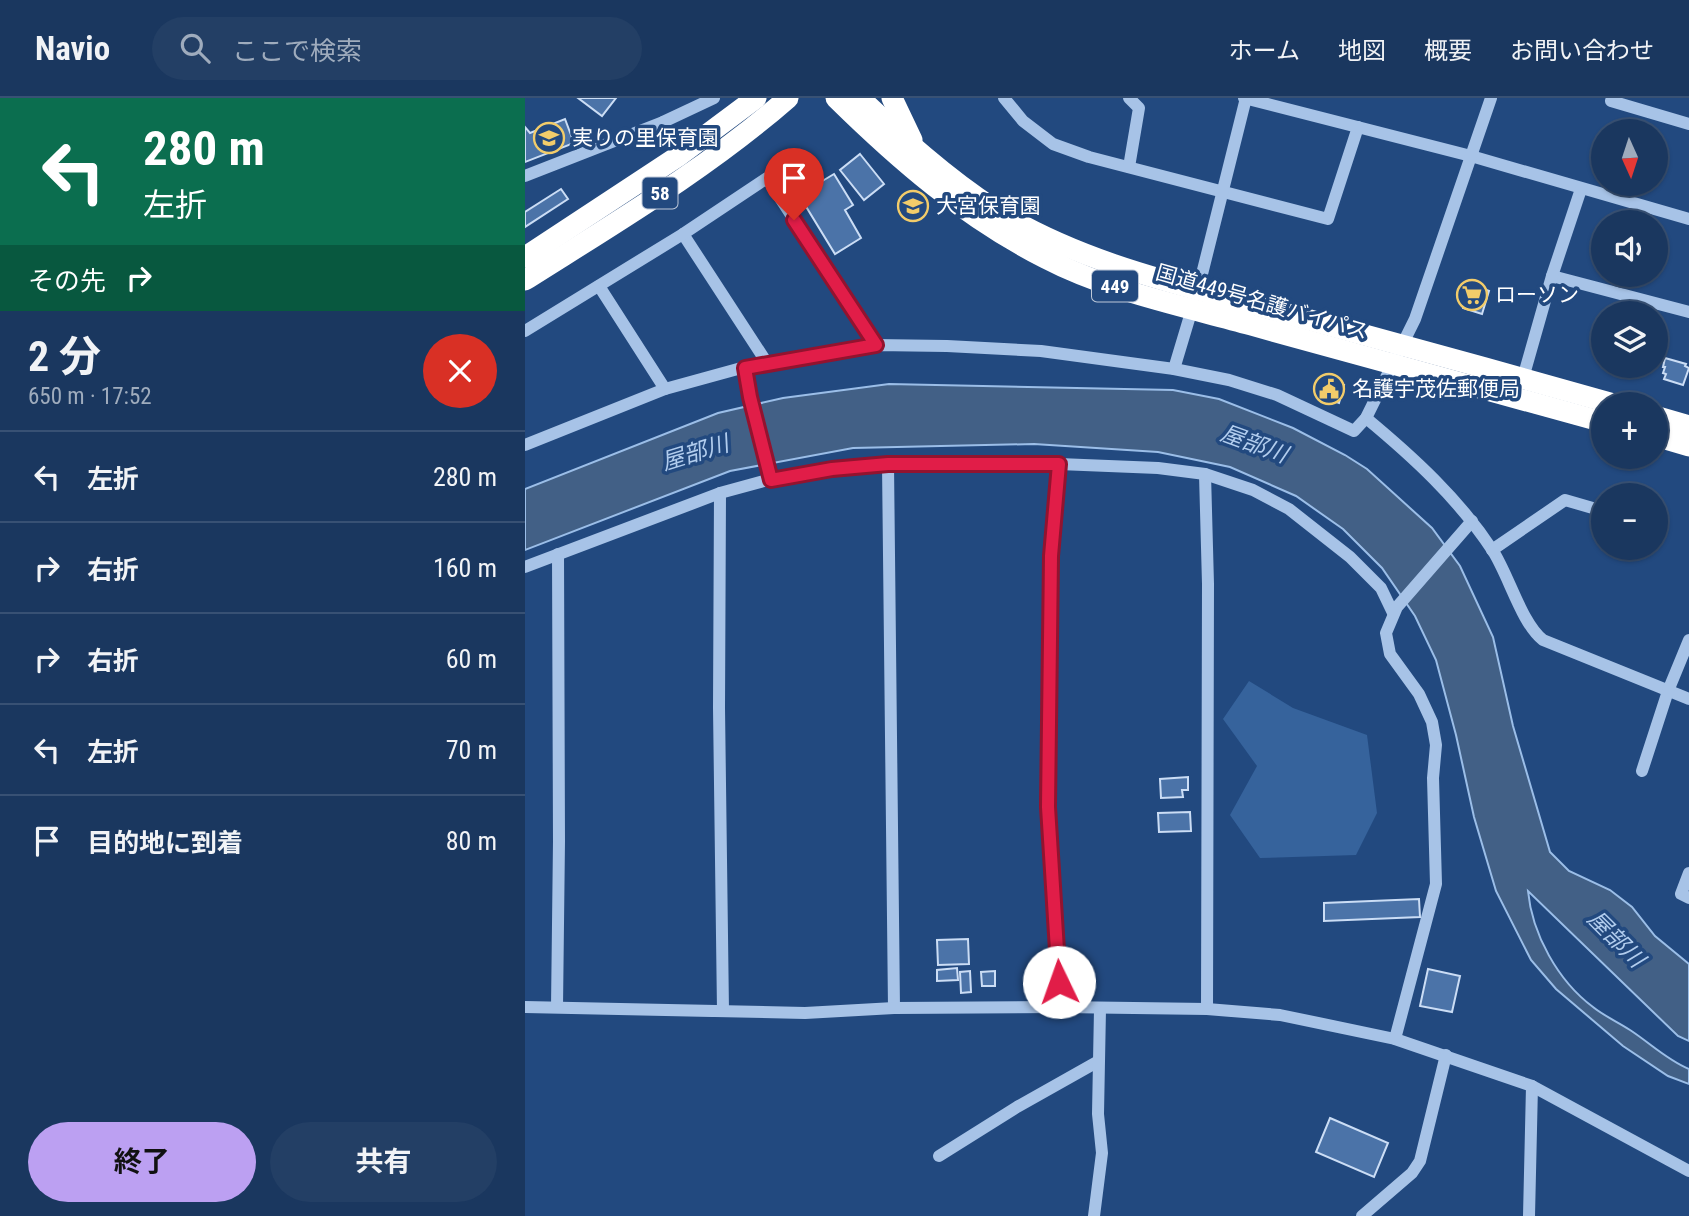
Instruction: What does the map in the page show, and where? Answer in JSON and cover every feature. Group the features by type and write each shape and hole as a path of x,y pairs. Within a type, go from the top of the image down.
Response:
{"highway":[{"name":"58","path":"525,257 677,157 756,98"},
{"name":"58","path":"525,280 696,169 788,98"},
{"name":"国道449号名護バイパス","path":"837,98 899,159 986,226 1076,272 1114,286 1195,299 1402,344 1591,397"},
{"name":"国道449号名護バイパス","path":"860,98 962,187 996,210 1057,242 1195,299 1391,364 1591,419"},
{"path":"893,98 921,154"},
{"path":"1668,420 1689,426"},
{"path":"1668,440 1689,446"}],"street":[{"path":"525,176 663,122 714,98"},
{"path":"1004,98 1023,121 1053,144 1089,157 1328,219 1359,127"},
{"path":"1129,98 1139,108 1129,166"},
{"path":"1174,369 1195,299 1245,98 1471,156 1689,219"},
{"path":"525,445 666,389 767,363 876,345 1041,351 1174,369 1229,380 1277,395 1354,431 1366,418 1415,319 1491,98"},
{"path":"1612,98 1611,101 1689,124"},
{"path":"663,122 677,157"},
{"path":"525,331 683,234 767,178 876,345"},
{"path":"1523,378 1552,276 1581,189"},
{"path":"683,234 767,363"},
{"path":"1552,276 1689,312"},
{"path":"599,286 666,389"},
{"path":"745,368 770,475"},
{"path":"1366,418 1415,459 1472,521 1508,576 1533,632 1543,640 1689,699"},
{"path":"888,464 894,1008"},
{"path":"525,567 770,475 888,464 1059,464 1158,468 1205,474 1253,490 1289,509 1350,557 1381,589 1395,610"},
{"path":"1059,464 1051,556 1048,807 1061,1007"},
{"path":"1205,474 1208,584 1207,1009"},
{"path":"720,493 719,722 723,1011"},
{"path":"1492,550 1565,500 1591,508"},
{"path":"1395,1039 1436,884 1433,805 1436,745 1432,722 1419,694 1390,654 1385,633 1395,610 1472,521"},
{"path":"557,1007 558,554"},
{"path":"1642,771 1668,691 1689,640"},
{"path":"1689,873 1681,894 1689,898"},
{"path":"525,1007 805,1013 894,1008 1061,1007 1207,1009 1280,1015 1395,1039 1532,1086 1689,1171"},
{"path":"1094,1216 1102,1153 1097,1062 1100,1009"},
{"path":"1362,1216 1412,1173 1420,1161 1447,1055"},
{"path":"939,1156 1017,1107 1097,1062"},
{"path":"1529,1216 1532,1086"}],"shaded area":[{"path":"1249,681 1293,708 1367,735 1377,813 1356,855 1260,858 1230,815 1257,766 1223,719"}],"water":[{"name":"屋部川","path":"889,384 1173,390 1219,399 1293,428 1367,469 1432,528 1460,566 1493,637 1513,726 1550,852 1569,871 1610,890 1632,907 1655,936 1689,964 1689,1041 1678,1036 1528,891 1541,940 1558,970 1580,996 1673,1061 1689,1069 1689,1084 1668,1076 1623,1046 1556,989 1531,960 1496,891 1474,817 1436,660 1415,616 1382,568 1343,529 1296,496 1230,467 1158,452 1034,444 853,448 730,471 525,550 525,489 718,413 783,398"}],"building":[{"path":"578,98 616,98 602,116"},
{"name":"実りの里保育園","path":"565,119 574,143 525,162 525,127 530,133"},
{"path":"860,154 884,184 864,200 840,170"},
{"path":"834,174 853,205 845,210 861,238 835,254 799,195"},
{"path":"561,189 568,199 525,227 525,212"},
{"path":"1466,283 1489,291 1482,314 1463,308 1461,300"},
{"path":"1668,359 1686,364 1689,368 1683,385 1664,379 1668,378"},
{"path":"1321,379 1344,385 1339,403 1317,395"},
{"path":"1188,777 1188,790 1182,790 1183,797 1161,798 1160,779"},
{"path":"1190,812 1191,831 1159,832 1158,813"},
{"path":"1419,899 1420,917 1324,921 1324,903"},
{"path":"968,939 969,964 938,965 937,940"},
{"path":"957,968 958,980 937,981 937,970"},
{"path":"1428,969 1460,976 1452,1012 1420,1006"},
{"path":"970,971 971,992 961,993 960,972"},
{"path":"995,971 995,986 982,986 981,972"},
{"path":"1330,1118 1388,1143 1374,1177 1316,1152"}],"place":[{"name":"実りの里保育園","path":"549,138"},
{"name":"大宮保育園","path":"913,206"},
{"name":"ローソン","path":"1472,295"},
{"name":"名護宇茂佐郵便局","path":"1329,389"}],"route":[{"path":"794,220 876,345 745,368 771,480 832,469 888,464 1059,464 1051,556 1048,807 1059,982"}]}
